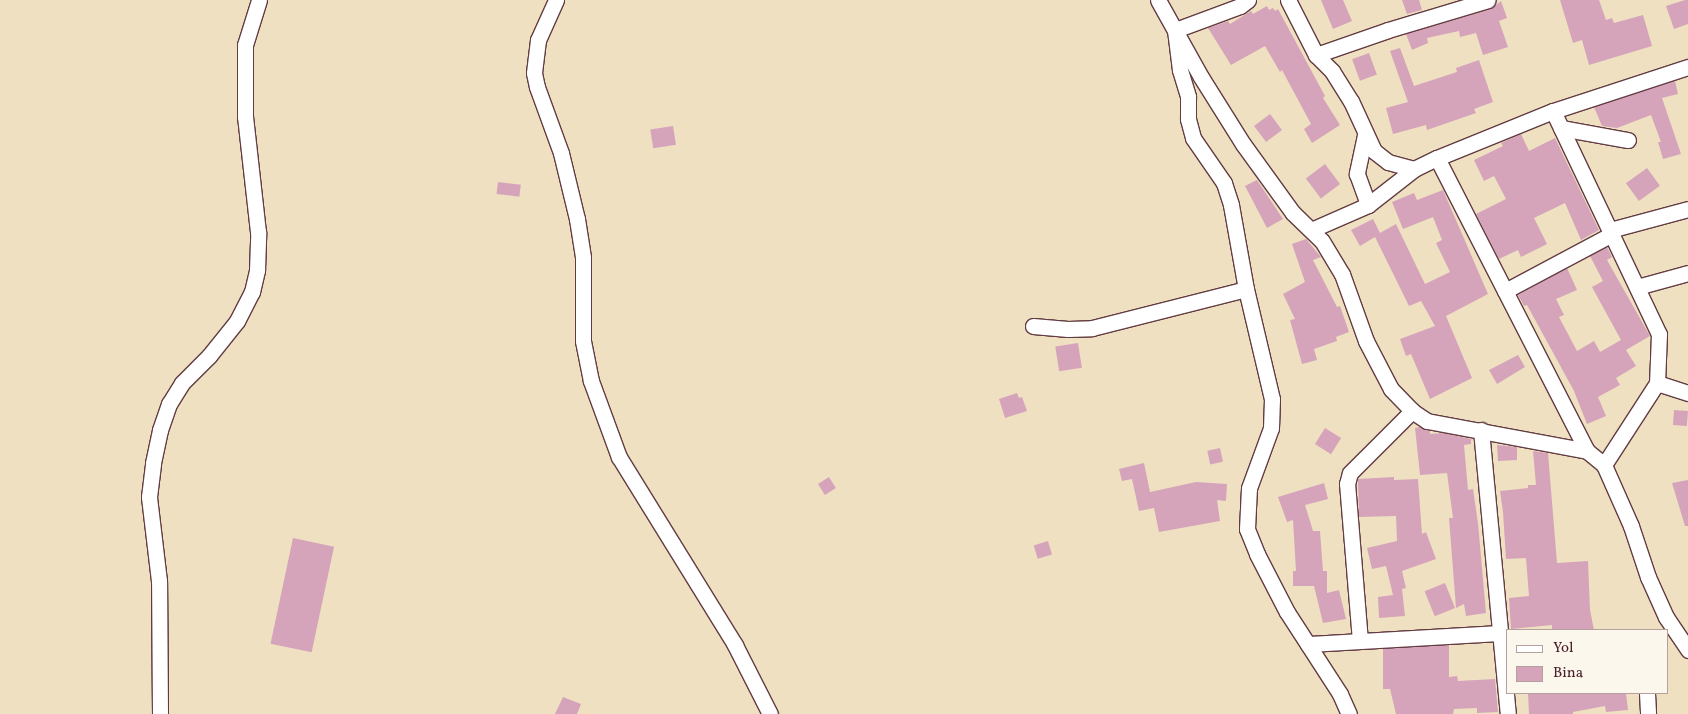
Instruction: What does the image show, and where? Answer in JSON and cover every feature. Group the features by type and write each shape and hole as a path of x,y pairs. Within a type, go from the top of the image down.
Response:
{"street":[{"path":"160,714 159,581 149,497 153,463 160,430 169,404 182,383 210,356 237,321 252,292 258,270 258,232 244,117 244,45 259,0"},
{"path":"556,0 538,40 534,73 537,87 561,153 576,219 583,258 583,340 591,381 619,456 731,637 770,714"},
{"path":"1158,0 1243,144 1293,212 1322,240 1342,274 1366,341 1391,389 1412,411 1427,421 1588,451"},
{"path":"1175,30 1240,6 1248,0"},
{"path":"1288,0 1316,55 1332,70 1350,101 1374,151 1388,162 1414,169"},
{"path":"1316,55 1388,30 1488,0"},
{"path":"1175,30 1180,70 1188,96 1188,119 1193,138 1224,183 1231,205 1246,289 1272,399 1271,428 1249,488 1247,529 1256,554 1287,612 1340,694 1349,714"},
{"path":"1311,230 1368,205 1414,169 1437,158 1553,111 1688,67"},
{"path":"1553,111 1659,334 1657,383 1604,465"},
{"path":"1561,128 1628,140"},
{"path":"1365,135 1357,174 1368,205"},
{"path":"1437,158 1588,451 1604,465 1631,526 1663,624"},
{"path":"1505,291 1611,232 1688,210"},
{"path":"1637,287 1688,273"},
{"path":"1033,326 1068,329 1092,328 1246,289"},
{"path":"1657,383 1688,394"},
{"path":"1360,641 1347,484 1350,473 1412,411"},
{"path":"1481,430 1506,679"},
{"path":"1668,629 1688,650"},
{"path":"1308,644 1500,633"},
{"path":"1507,694 1508,714"},
{"path":"1647,694 1648,714"}],"building":[{"path":"1321,0 1343,0 1352,21 1333,29"},
{"path":"1402,0 1419,0 1422,10 1407,14"},
{"path":"1560,0 1599,0 1606,20 1612,18 1614,23 1643,15 1652,46 1589,65 1582,40 1573,43"},
{"path":"1688,0 1688,24 1674,29 1666,6"},
{"path":"1501,1 1507,18 1499,21 1508,47 1483,55 1476,33 1460,37 1459,31 1427,38 1428,43 1412,50 1406,34 1491,9"},
{"path":"1267,6 1269,10 1273,8 1275,11 1278,9 1325,96 1323,98 1340,125 1312,143 1304,129 1311,124 1282,70 1280,72 1265,46 1231,65 1208,28 1228,21 1230,24 1251,11 1253,14"},
{"path":"1400,48 1414,86 1457,72 1456,68 1479,60 1493,102 1474,109 1476,113 1427,130 1426,125 1393,134 1386,108 1408,102 1390,51"},
{"path":"1369,53 1377,75 1360,81 1352,59"},
{"path":"1675,81 1678,94 1662,98 1681,154 1663,159 1658,142 1661,142 1651,115 1617,128 1602,126 1594,107"},
{"path":"1270,114 1282,130 1266,142 1254,126"},
{"path":"673,126 676,145 653,148 650,130"},
{"path":"1521,134 1529,151 1555,138 1599,230 1581,240 1565,203 1534,218 1547,244 1521,257 1518,250 1499,259 1476,214 1506,199 1494,176 1484,181 1474,160 1503,146 1501,143"},
{"path":"1325,164 1340,184 1321,198 1306,178"},
{"path":"1647,168 1660,186 1639,201 1626,183"},
{"path":"1257,180 1283,219 1267,228 1245,186"},
{"path":"498,182 521,185 519,197 497,194"},
{"path":"1443,190 1488,294 1446,316 1472,378 1430,399 1411,354 1406,356 1400,339 1435,326 1421,301 1409,306 1375,237 1360,246 1351,230 1373,219 1380,233 1396,224 1425,284 1450,272 1436,243 1442,240 1433,217 1403,229 1392,202 1414,193 1417,200"},
{"path":"1306,239 1321,257 1313,260 1337,307 1340,306 1349,332 1336,337 1337,341 1314,349 1317,360 1302,364 1290,320 1295,319 1283,294 1305,282 1292,244"},
{"path":"1607,247 1612,257 1607,260 1650,336 1626,350 1636,366 1616,378 1620,385 1598,397 1606,416 1587,424 1574,391 1527,305 1524,306 1518,295 1567,268 1577,290 1556,299 1564,315 1559,317 1577,351 1594,341 1600,352 1621,340 1592,287 1603,281 1590,256"},
{"path":"1078,343 1082,368 1059,371 1055,347"},
{"path":"1518,355 1525,367 1497,384 1489,370"},
{"path":"1017,393 1019,398 1022,397 1027,411 1005,418 999,399"},
{"path":"1674,410 1688,411 1687,426 1673,425"},
{"path":"1420,427 1430,431 1430,434 1443,433 1471,439 1471,444 1464,445 1468,490 1473,489 1478,523 1486,613 1466,616 1464,604 1456,608 1449,518 1453,518 1447,473 1420,475 1415,428"},
{"path":"1325,428 1341,438 1331,454 1315,444"},
{"path":"1497,445 1517,447 1517,460 1498,461"},
{"path":"1220,448 1223,462 1210,464 1207,451"},
{"path":"1533,451 1548,453 1557,563 1588,561 1590,610 1594,629 1552,629 1552,625 1511,629 1509,598 1529,596 1526,558 1506,559 1500,491 1528,488 1528,485 1536,485"},
{"path":"1144,463 1150,492 1196,482 1227,484 1226,501 1217,500 1220,521 1159,532 1154,508 1139,511 1132,479 1122,481 1119,469"},
{"path":"829,477 836,488 825,495 818,484"},
{"path":"1394,477 1394,480 1418,479 1422,534 1426,532 1436,559 1402,571 1406,588 1402,589 1405,616 1379,618 1378,597 1393,595 1386,566 1372,569 1367,548 1397,541 1396,516 1359,517 1358,479"},
{"path":"1688,480 1688,526 1685,526 1672,483"},
{"path":"1324,483 1328,499 1305,505 1313,531 1320,531 1323,571 1327,571 1327,593 1339,590 1346,619 1323,623 1314,586 1293,586 1293,571 1296,571 1293,520 1287,522 1278,497"},
{"path":"293,538 334,547 312,652 271,644"},
{"path":"1048,541 1052,554 1038,559 1034,545"},
{"path":"1445,583 1455,608 1435,616 1425,591"},
{"path":"1449,645 1449,677 1457,676 1458,681 1495,679 1498,712 1477,713 1477,708 1454,709 1453,714 1396,714 1390,689 1383,689 1383,649"},
{"path":"1528,694 1626,694 1628,710 1606,712 1605,706 1573,712 1573,714 1529,714"},
{"path":"563,697 581,704 577,714 555,714"}]}
